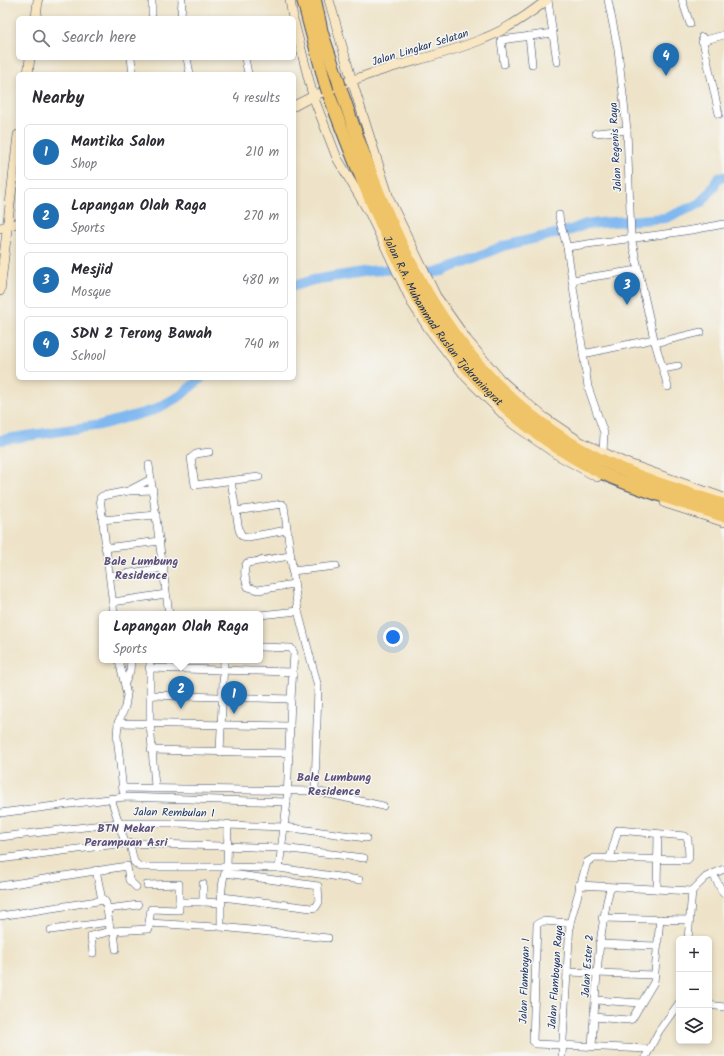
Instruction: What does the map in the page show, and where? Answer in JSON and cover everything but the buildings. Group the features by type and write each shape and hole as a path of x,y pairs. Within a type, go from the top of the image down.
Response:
{"highway":[{"name":"Jalan R.A. Muhammad Ruslan Tjakraningrat","path":"303,0 326,87 368,196 409,269 442,319 475,361 520,407 541,424 594,456 626,471 724,505"},
{"name":"Jalan R.A. Muhammad Ruslan Tjakraningrat","path":"315,0 322,33 339,84 378,191 409,269 415,301 466,368 489,393 524,423 556,447 613,478 724,516"}],"street":[{"path":"36,16 38,0"},
{"path":"152,0 152,14"},
{"path":"181,16 182,0"},
{"path":"290,0 293,16"},
{"name":"Jalan R.A. Muhammad Ruslan Tjakraningrat","path":"329,0 409,269"},
{"path":"547,0 557,62"},
{"name":"Jalan Lingkar Selatan","path":"296,105 313,96 352,81 393,67 460,48 486,38 525,16 547,0"},
{"name":"Jalan Regenis Raya","path":"608,0 618,50 627,130 630,237 654,341 668,387"},
{"path":"682,0 690,24"},
{"name":"Jalan R.A. Muhammad Ruslan Tjakraningrat","path":"296,30 313,96 337,158 370,214 409,269 449,315 467,340 500,379 545,418 579,441 603,453 654,474 724,498"},
{"path":"504,64 500,40 553,33"},
{"path":"719,114 702,39 724,35"},
{"path":"529,36 532,64"},
{"path":"28,72 30,60"},
{"path":"131,60 133,72"},
{"path":"187,60 190,72"},
{"path":"245,60 248,72"},
{"path":"596,133 627,130"},
{"path":"0,291 5,231 16,150"},
{"path":"559,215 567,247 588,387 604,433 603,453"},
{"path":"5,231 16,224"},
{"path":"567,247 630,237 689,232 724,224"},
{"path":"572,280 638,270"},
{"name":"Jalan R.A. Muhammad Ruslan Tjakraningrat","path":"415,301 446,352 466,377 513,424 578,468 641,495 724,522"},
{"path":"584,353 701,332"},
{"path":"663,369 678,366"},
{"path":"209,452 193,456 191,458 194,484 259,478"},
{"path":"149,465 169,611"},
{"path":"114,611 100,497 128,490 151,479"},
{"path":"231,481 240,533 244,537 287,530"},
{"path":"128,490 153,490"},
{"path":"236,511 282,504 284,506 298,610 318,687 315,791"},
{"path":"102,520 156,515"},
{"path":"105,548 160,541"},
{"path":"290,556 247,563 245,567 246,584 254,590 294,584"},
{"path":"292,571 336,566"},
{"path":"110,576 164,568"},
{"path":"113,602 166,594"},
{"path":"263,615 298,610"},
{"path":"263,647 293,650 294,653 290,699 288,791 279,868"},
{"path":"120,663 125,682 127,700 118,723 117,736 124,797"},
{"path":"125,682 130,671 131,663"},
{"path":"150,663 151,750 155,787"},
{"path":"220,752 224,663"},
{"path":"149,668 292,672"},
{"path":"150,695 290,699"},
{"path":"118,723 290,726"},
{"path":"151,750 289,753"},
{"path":"123,788 155,787 315,791 383,806"},
{"path":"0,813 124,797 287,802"},
{"path":"111,798 134,862 140,867 279,868 359,880"},
{"name":"Jalan Rembulan 1","path":"0,837 119,823 228,824 285,827 366,838"},
{"path":"227,867 228,824"},
{"path":"617,830 658,834 687,837 689,858 686,860 659,860 610,858 617,830"},
{"path":"657,889 659,860 658,834"},
{"path":"0,858 128,844 282,848 364,858"},
{"name":"Jalan Flamboyan Raya","path":"562,1056 570,923 579,885 587,862 594,858 610,858"},
{"path":"0,886 128,866 129,880 136,887"},
{"path":"579,885 610,888 692,891 710,876 724,869"},
{"path":"96,870 102,900"},
{"path":"179,902 222,900 311,908 318,905 320,890 317,886 228,873 224,875 222,900 221,927 222,929 328,938"},
{"path":"710,876 723,893"},
{"path":"93,953 91,936 149,928 151,909 179,910 179,884 147,885"},
{"path":"203,884 204,902"},
{"name":"Jalan Ester 2","path":"592,1046 599,944 602,918 610,888"},
{"path":"688,936 692,891"},
{"path":"0,916 102,900 106,901 109,922 113,932 116,950"},
{"path":"107,909 138,905"},
{"path":"602,918 689,920"},
{"path":"594,1017 630,1020 653,984 660,919"},
{"name":"Jalan Flamboyan 1","path":"562,1045 534,1042 532,1040 537,924 539,921 570,923"},
{"path":"51,930 109,922"},
{"path":"149,923 215,927"},
{"path":"599,944 657,946"},
{"path":"567,972 654,975"},
{"path":"595,1000 641,1003"},
{"path":"712,1006 724,1007"},
{"path":"562,1045 592,1046 647,1053 676,1008"}],"waterway":[{"path":"296,285 313,280 369,271 399,269 421,274 443,271 503,246 571,230 586,224 666,218 701,203 713,188 718,178 724,177"},
{"path":"0,440 100,425 154,410 180,396 199,380"}],"place":[{"name":"SDN 2 Terong Bawah","path":"666,76"},
{"name":"Mesjid","path":"627,305"},
{"name":"Lapangan Olah Raga","path":"181,709"},
{"name":"Mantika Salon","path":"234,714"}],"district":[{"name":"Bale Lumbung Residence","path":"141,568"},
{"name":"Bale Lumbung Residence","path":"334,784"},
{"name":"BTN Mekar Perampuan Asri","path":"126,835"}]}
